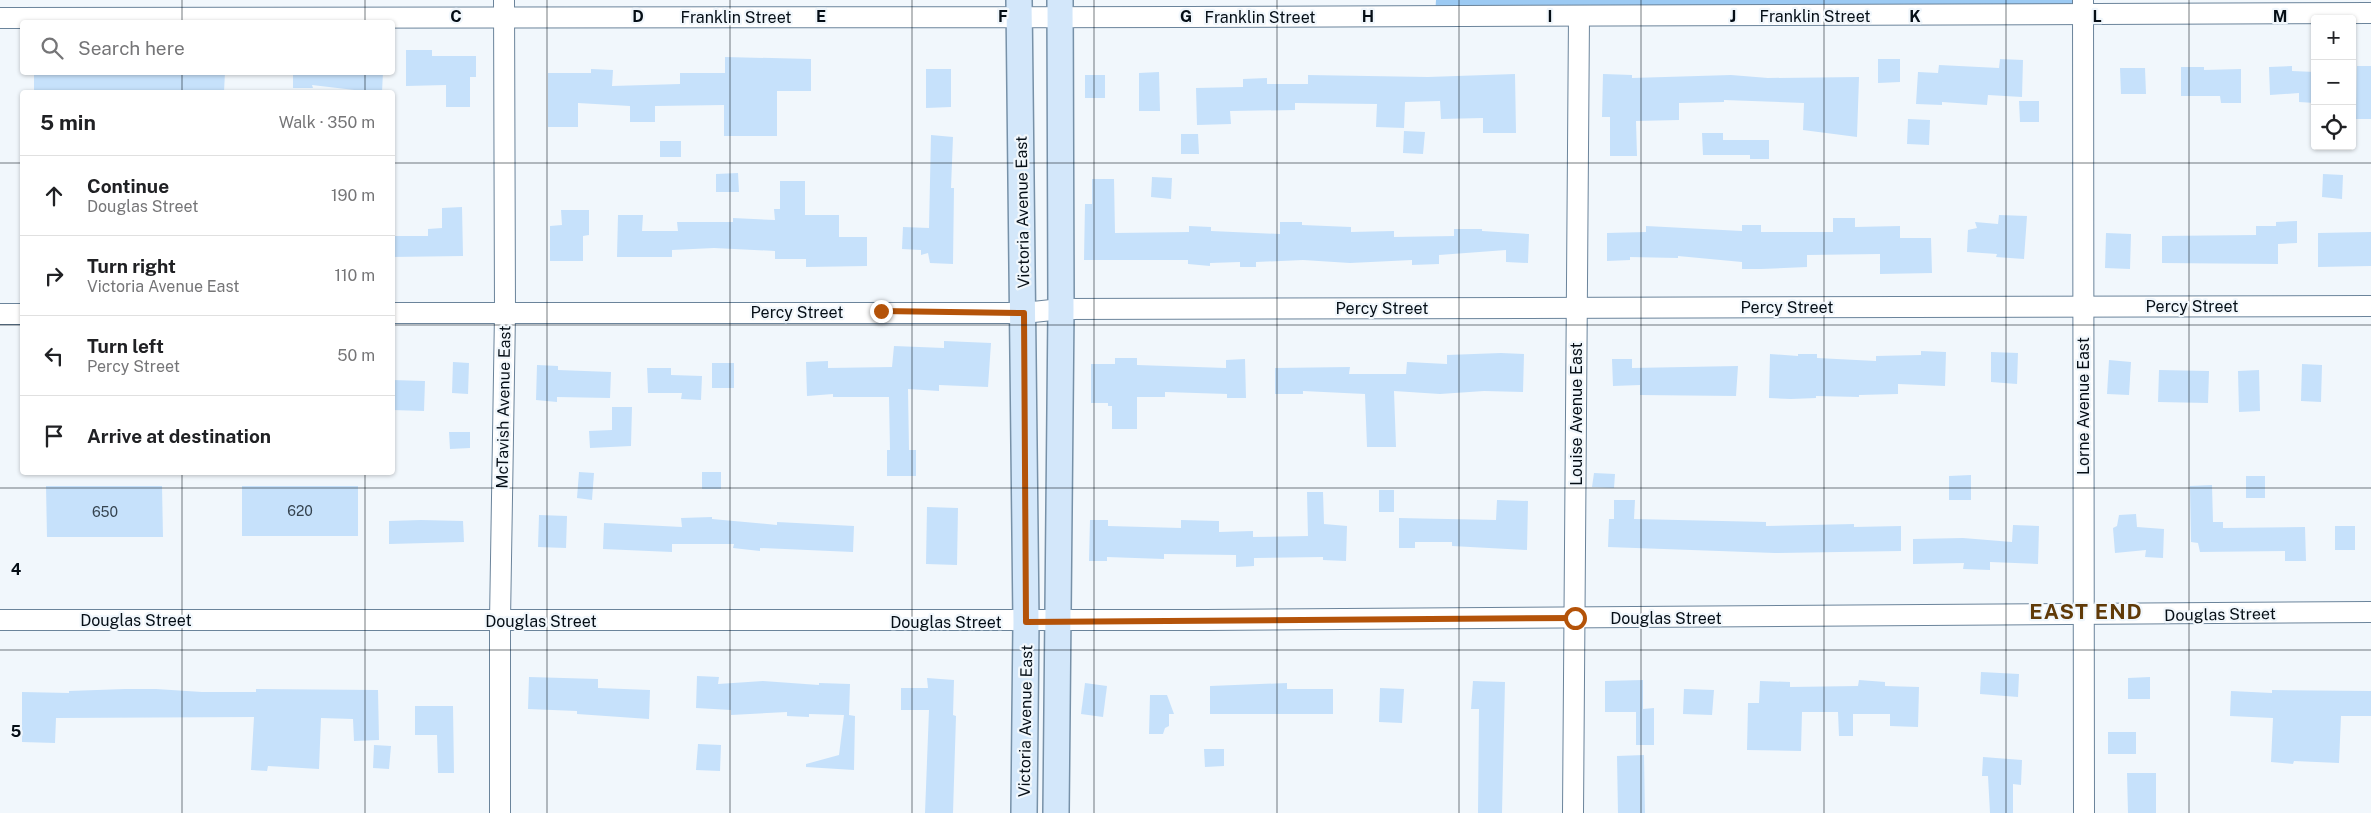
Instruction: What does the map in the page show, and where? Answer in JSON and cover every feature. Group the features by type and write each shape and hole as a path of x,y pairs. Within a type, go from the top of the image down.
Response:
{"main road":[{"name":"Victoria Avenue East","path":"1019,8 1024,313 1026,622 1024,813"},
{"name":"Victoria Avenue East","path":"1056,813 1056,621 1061,309 1060,9"}],"street":[{"name":"Franklin Street","path":"0,18 504,8 1019,8 1579,16 2083,8 2371,14"},
{"name":"McTavish Avenue East","path":"500,813 500,621 505,313 504,8"},
{"name":"Lorne Avenue East","path":"2083,8 2084,813"},
{"name":"Louise Avenue East","path":"1573,813 1579,16"},
{"name":"Percy Street","path":"395,313 1024,313 1061,309 2371,306"},
{"path":"0,314 20,314"},
{"name":"Douglas Street","path":"0,620 1026,622 2371,612"}],"shaded area":[{"path":"1436,0 2083,0 2083,16 1435,17"}],"building":[{"path":"406,50 432,50 432,56 476,56 476,77 470,77 470,107 446,107 446,85 406,86"},
{"path":"725,57 811,59 811,91 777,91 777,136 724,136 724,105 655,106 655,122 630,122 630,106 578,103 578,127 548,127 548,73 591,73 591,69 613,70 612,86 680,84 680,73 725,73"},
{"path":"1878,59 1900,59 1900,82 1878,83"},
{"path":"2000,59 2023,60 2022,97 1988,95 1987,105 1942,102 1942,105 1916,104 1918,72 1938,73 1939,65 1999,68"},
{"path":"2292,66 2292,71 2311,72 2311,103 2299,102 2299,93 2270,95 2269,67"},
{"path":"2357,66 2371,66 2371,119 2356,119"},
{"path":"2181,67 2204,67 2204,70 2241,69 2241,103 2221,103 2220,96 2181,96"},
{"path":"2120,68 2145,68 2146,94 2121,94"},
{"path":"926,69 951,69 951,107 926,108"},
{"path":"1159,72 1160,111 1139,111 1139,73"},
{"path":"1515,74 1516,133 1483,133 1483,118 1441,119 1440,101 1405,102 1404,128 1376,127 1377,104 1295,103 1295,110 1230,111 1231,124 1197,125 1196,88 1243,87 1243,79 1267,78 1267,84 1308,84 1308,75 1428,77"},
{"path":"1603,74 1632,75 1632,78 1731,75 1768,78 1859,77 1857,137 1803,130 1804,103 1724,100 1724,102 1679,103 1679,120 1636,121 1637,156 1610,156 1610,117 1602,117"},
{"path":"34,75 225,75 224,90 34,90"},
{"path":"293,75 383,75 382,90 354,90 312,85 313,88 293,88"},
{"path":"1085,75 1105,75 1105,98 1085,98"},
{"path":"2019,101 2039,101 2039,122 2020,122"},
{"path":"1908,119 1930,120 1929,145 1907,144"},
{"path":"1404,131 1425,132 1423,154 1403,153"},
{"path":"1702,133 1723,133 1723,140 1769,140 1769,159 1750,159 1750,155 1703,155"},
{"path":"1181,134 1198,134 1199,154 1181,154"},
{"path":"931,135 953,137 951,188 954,188 953,264 930,263 928,253 921,255 921,250 902,249 903,227 929,228"},
{"path":"660,141 681,141 681,157 660,157"},
{"path":"738,173 739,192 716,192 716,174"},
{"path":"2323,174 2343,175 2342,199 2322,197"},
{"path":"1152,177 1172,178 1171,199 1151,197"},
{"path":"1092,179 1114,179 1115,233 1189,232 1189,226 1211,227 1211,231 1280,234 1280,222 1302,222 1302,225 1351,227 1351,232 1394,231 1394,237 1454,236 1454,229 1482,229 1482,231 1529,234 1528,263 1506,262 1506,250 1439,255 1439,264 1412,265 1412,260 1350,263 1303,260 1256,262 1256,267 1240,267 1240,262 1210,263 1210,266 1188,264 1188,260 1084,260 1085,204 1092,204"},
{"path":"780,181 805,181 805,215 839,215 839,237 867,237 867,266 806,267 806,259 775,259 775,251 714,248 672,250 672,257 617,257 618,215 643,215 642,231 678,231 677,222 733,222 733,218 775,220 774,209 780,209"},
{"path":"462,207 463,256 395,257 395,236 428,236 428,229 442,228 442,208"},
{"path":"561,210 589,210 589,235 583,236 583,261 550,261 550,226 562,225"},
{"path":"1999,215 2027,216 2024,259 1996,257 1997,254 1967,252 1968,230 1977,228 1975,222 1998,224"},
{"path":"1833,218 1855,218 1855,227 1900,226 1900,238 1931,238 1932,273 1880,274 1880,254 1807,255 1807,267 1761,269 1742,269 1742,262 1678,256 1678,258 1630,257 1630,260 1607,261 1607,233 1646,232 1646,226 1742,231 1742,225 1761,225 1761,232 1833,232"},
{"path":"2297,221 2297,243 2278,244 2278,264 2162,263 2162,236 2256,235 2256,226 2276,226 2276,222"},
{"path":"2371,232 2371,266 2318,267 2318,233"},
{"path":"2106,233 2131,234 2130,269 2105,268"},
{"path":"944,341 991,343 988,387 939,385 939,391 908,389 909,450 916,450 916,476 887,476 887,450 890,450 889,397 833,397 833,394 807,396 806,362 828,361 828,368 892,367 894,346 944,348"},
{"path":"1921,351 1946,352 1945,386 1898,384 1898,394 1859,395 1859,397 1769,398 1770,354 1798,356 1798,354 1817,354 1817,358 1876,361 1876,356 1921,355"},
{"path":"1991,352 2018,353 2017,384 1991,382"},
{"path":"1524,354 1523,392 1484,391 1440,394 1394,391 1396,447 1367,447 1365,394 1303,391 1303,394 1275,394 1275,368 1350,367 1349,374 1406,374 1407,362 1447,364 1447,355"},
{"path":"1115,358 1137,358 1137,365 1226,368 1226,360 1245,359 1246,398 1227,398 1227,394 1165,392 1165,397 1137,397 1137,429 1112,429 1112,406 1108,406 1108,403 1091,403 1091,364 1115,364"},
{"path":"1612,359 1632,359 1632,368 1738,366 1736,396 1640,395 1640,385 1613,386"},
{"path":"2109,360 2131,362 2129,395 2107,394"},
{"path":"453,362 469,363 468,394 452,393"},
{"path":"712,363 734,363 734,388 712,388"},
{"path":"2302,364 2322,365 2321,402 2301,401"},
{"path":"537,365 558,366 558,370 611,372 610,398 557,397 557,402 536,400"},
{"path":"647,368 671,368 671,375 702,376 701,400 681,399 682,393 648,393"},
{"path":"2159,370 2209,371 2208,403 2158,402"},
{"path":"2259,370 2260,411 2239,412 2238,371"},
{"path":"395,380 425,381 424,411 395,410"},
{"path":"612,407 632,407 631,446 590,448 589,431 612,430"},
{"path":"449,432 470,432 470,448 450,449"},
{"path":"579,472 594,473 592,500 577,498"},
{"path":"702,472 721,472 721,489 702,489"},
{"path":"1594,473 1615,474 1614,488 1592,487"},
{"path":"1971,475 1971,500 1949,500 1949,476"},
{"path":"2246,476 2265,476 2265,498 2246,498"},
{"path":"2212,485 2213,522 2223,522 2223,528 2305,527 2306,561 2285,561 2285,551 2200,552 2198,543 2191,542 2190,486"},
{"path":"46,486 162,486 163,537 47,537"},
{"path":"242,486 358,486 358,536 242,536"},
{"path":"1379,490 1394,490 1394,512 1379,512"},
{"path":"1307,492 1323,492 1324,524 1347,526 1346,561 1323,560 1323,557 1254,558 1254,566 1236,567 1236,555 1164,554 1164,559 1107,557 1107,561 1089,561 1090,520 1108,520 1108,526 1181,528 1181,520 1219,521 1219,532 1253,531 1253,537 1308,536"},
{"path":"1497,500 1528,501 1527,550 1452,546 1452,542 1415,542 1415,548 1399,548 1399,518 1496,520"},
{"path":"1614,500 1635,500 1634,519 1766,522 1766,526 1854,524 1854,527 1901,526 1901,551 1775,553 1608,547 1609,519 1614,519"},
{"path":"927,507 958,508 957,565 926,564"},
{"path":"2136,514 2137,527 2164,529 2163,558 2145,557 2146,550 2115,553 2113,528 2117,526 2119,515"},
{"path":"539,515 567,516 566,548 538,547"},
{"path":"712,517 712,519 777,525 777,522 854,526 853,552 760,548 760,551 733,548 734,544 672,544 672,552 603,549 604,523 682,527 681,518"},
{"path":"389,521 463,521 464,542 389,544"},
{"path":"2013,525 2039,526 2038,564 1990,562 1990,570 1963,569 1964,563 1913,564 1913,539 1963,538 2012,542"},
{"path":"2335,526 2355,526 2355,550 2335,550"},
{"path":"1981,672 2019,674 2018,697 1980,694"},
{"path":"697,676 719,677 718,684 763,681 819,685 819,683 850,684 849,715 855,716 854,770 806,767 806,764 839,755 844,715 809,714 809,717 787,716 787,712 731,715 731,710 696,708"},
{"path":"529,677 598,679 598,688 650,690 649,719 577,714 577,711 528,709"},
{"path":"2150,677 2150,699 2128,699 2128,678"},
{"path":"927,678 954,680 953,715 956,716 953,813 925,813 929,710 901,710 901,688 928,688"},
{"path":"1643,680 1643,709 1654,708 1654,745 1636,745 1636,712 1605,712 1605,681"},
{"path":"1859,680 1885,682 1885,686 1919,687 1918,727 1890,726 1890,714 1853,714 1853,736 1839,736 1838,712 1802,712 1801,751 1747,750 1748,703 1759,703 1760,681 1790,682 1790,687 1858,686"},
{"path":"1473,681 1505,682 1502,813 1478,813 1479,709 1471,709"},
{"path":"1085,683 1107,686 1103,717 1081,714"},
{"path":"1287,683 1287,689 1333,689 1333,714 1210,714 1210,686"},
{"path":"1380,688 1404,689 1402,723 1379,722"},
{"path":"125,689 202,692 256,692 256,689 378,690 379,740 354,741 353,719 321,718 319,769 268,766 267,771 251,770 254,717 56,718 55,743 22,742 22,692 69,693 69,691"},
{"path":"1684,689 1714,690 1712,715 1683,714"},
{"path":"2272,690 2371,691 2371,716 2341,716 2339,763 2294,761 2293,764 2271,762 2273,718 2230,716 2231,691 2272,693"},
{"path":"1150,695 1167,695 1174,714 1169,714 1169,726 1165,728 1163,734 1149,734"},
{"path":"415,706 453,706 454,773 438,773 437,735 415,735"},
{"path":"2108,732 2136,732 2136,754 2108,754"},
{"path":"698,744 721,745 720,771 696,770"},
{"path":"374,745 391,746 389,769 373,768"},
{"path":"1204,749 1224,749 1224,766 1205,767"},
{"path":"1644,755 1645,813 1618,813 1617,756"},
{"path":"1983,757 2022,760 2021,785 2013,784 2013,813 1990,813 1988,776 1982,776"},
{"path":"2127,773 2156,773 2156,813 2128,813"}],"district":[{"name":"EAST END","path":"2086,612"}],"route":[{"path":"881,311 1024,313 1026,622 1575,618"}]}
